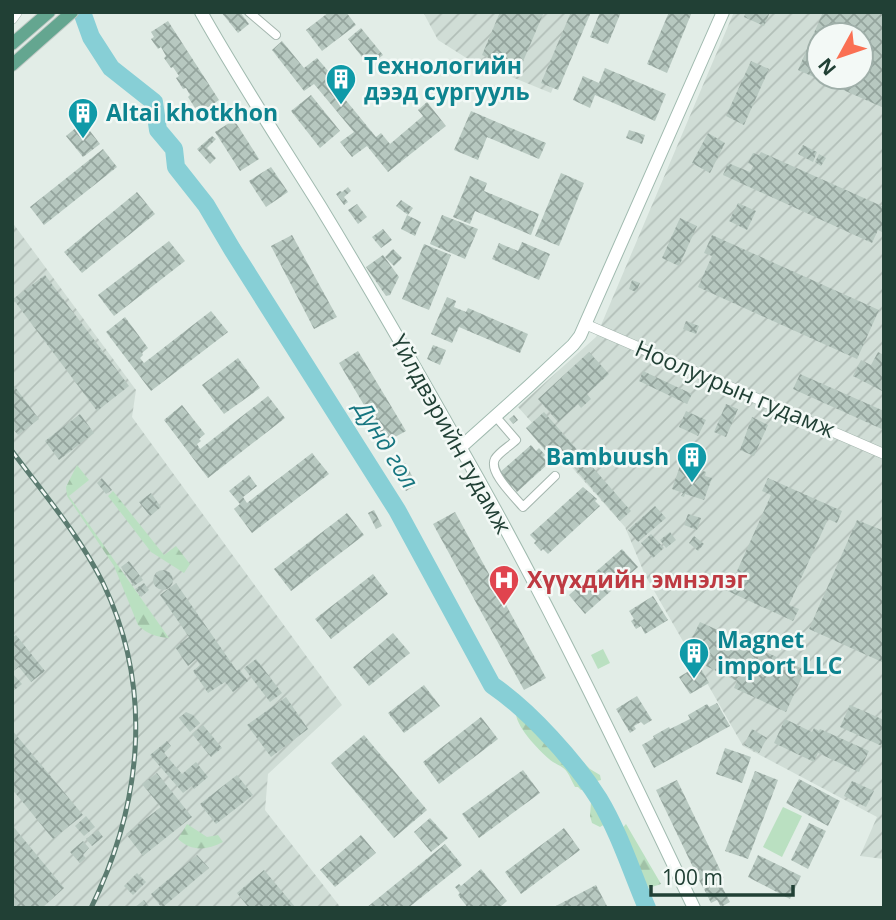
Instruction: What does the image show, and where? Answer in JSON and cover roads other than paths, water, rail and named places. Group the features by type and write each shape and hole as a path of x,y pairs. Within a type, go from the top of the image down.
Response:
{"main road":[{"path":"12,65 72,12"},
{"name":"Yйлдвэрийн гудамж","path":"201,12 333,228 461,447 566,645 694,908"},
{"path":"461,447 573,345 585,324 723,12"},
{"path":"12,44 44,16"}],"street":[{"path":"12,19 17,12"},
{"path":"249,12 276,35"},
{"name":"Ноолуурын гудамж","path":"585,324 884,454"},
{"path":"496,417 516,440 495,459 493,467 498,477 523,506 555,477"}],"waterway":[{"name":"Дунд гол","path":"82,12 91,37 111,68 154,102 158,130 174,149 176,167 206,205 397,510 492,685 551,737 599,799 619,839 647,908"}],"railway":[{"path":"12,451 94,565 119,623 130,664 135,705 131,787 122,828 91,908"}],"place":[{"name":"Технологийн дээд сургууль","path":"341,106"},
{"name":"Altai khotkhon","path":"83,140"},
{"name":"Bambuush","path":"692,484"},
{"name":"Хүүхдийн эмнэлэг","path":"504,607"},
{"name":"Magnet import LLC","path":"694,680"}]}
